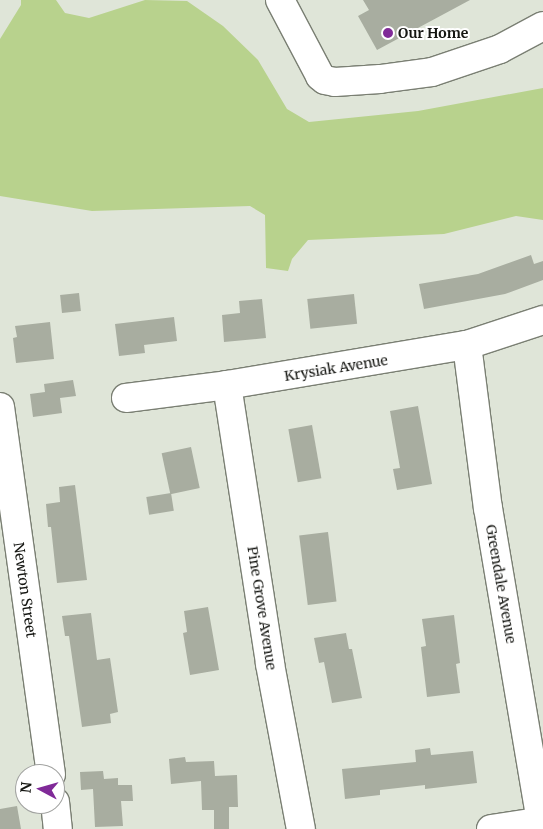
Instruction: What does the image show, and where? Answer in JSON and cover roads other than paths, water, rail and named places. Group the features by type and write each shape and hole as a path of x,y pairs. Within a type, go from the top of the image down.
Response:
{"street":[{"path":"280,0 320,76 325,80 335,82 380,79 432,72 500,49 543,26"},
{"name":"Krysiak Avenue","path":"126,398 227,386 467,345 543,320"},
{"name":"Greendale Avenue","path":"467,345 488,508 542,821"},
{"name":"Pine Grove Avenue","path":"227,386 270,664 301,829"},
{"name":"Newton Street","path":"0,407 50,764"},
{"path":"56,814 58,829"},
{"path":"491,829 542,821"}],"place":[{"name":"Our Home","path":"388,33"}]}
